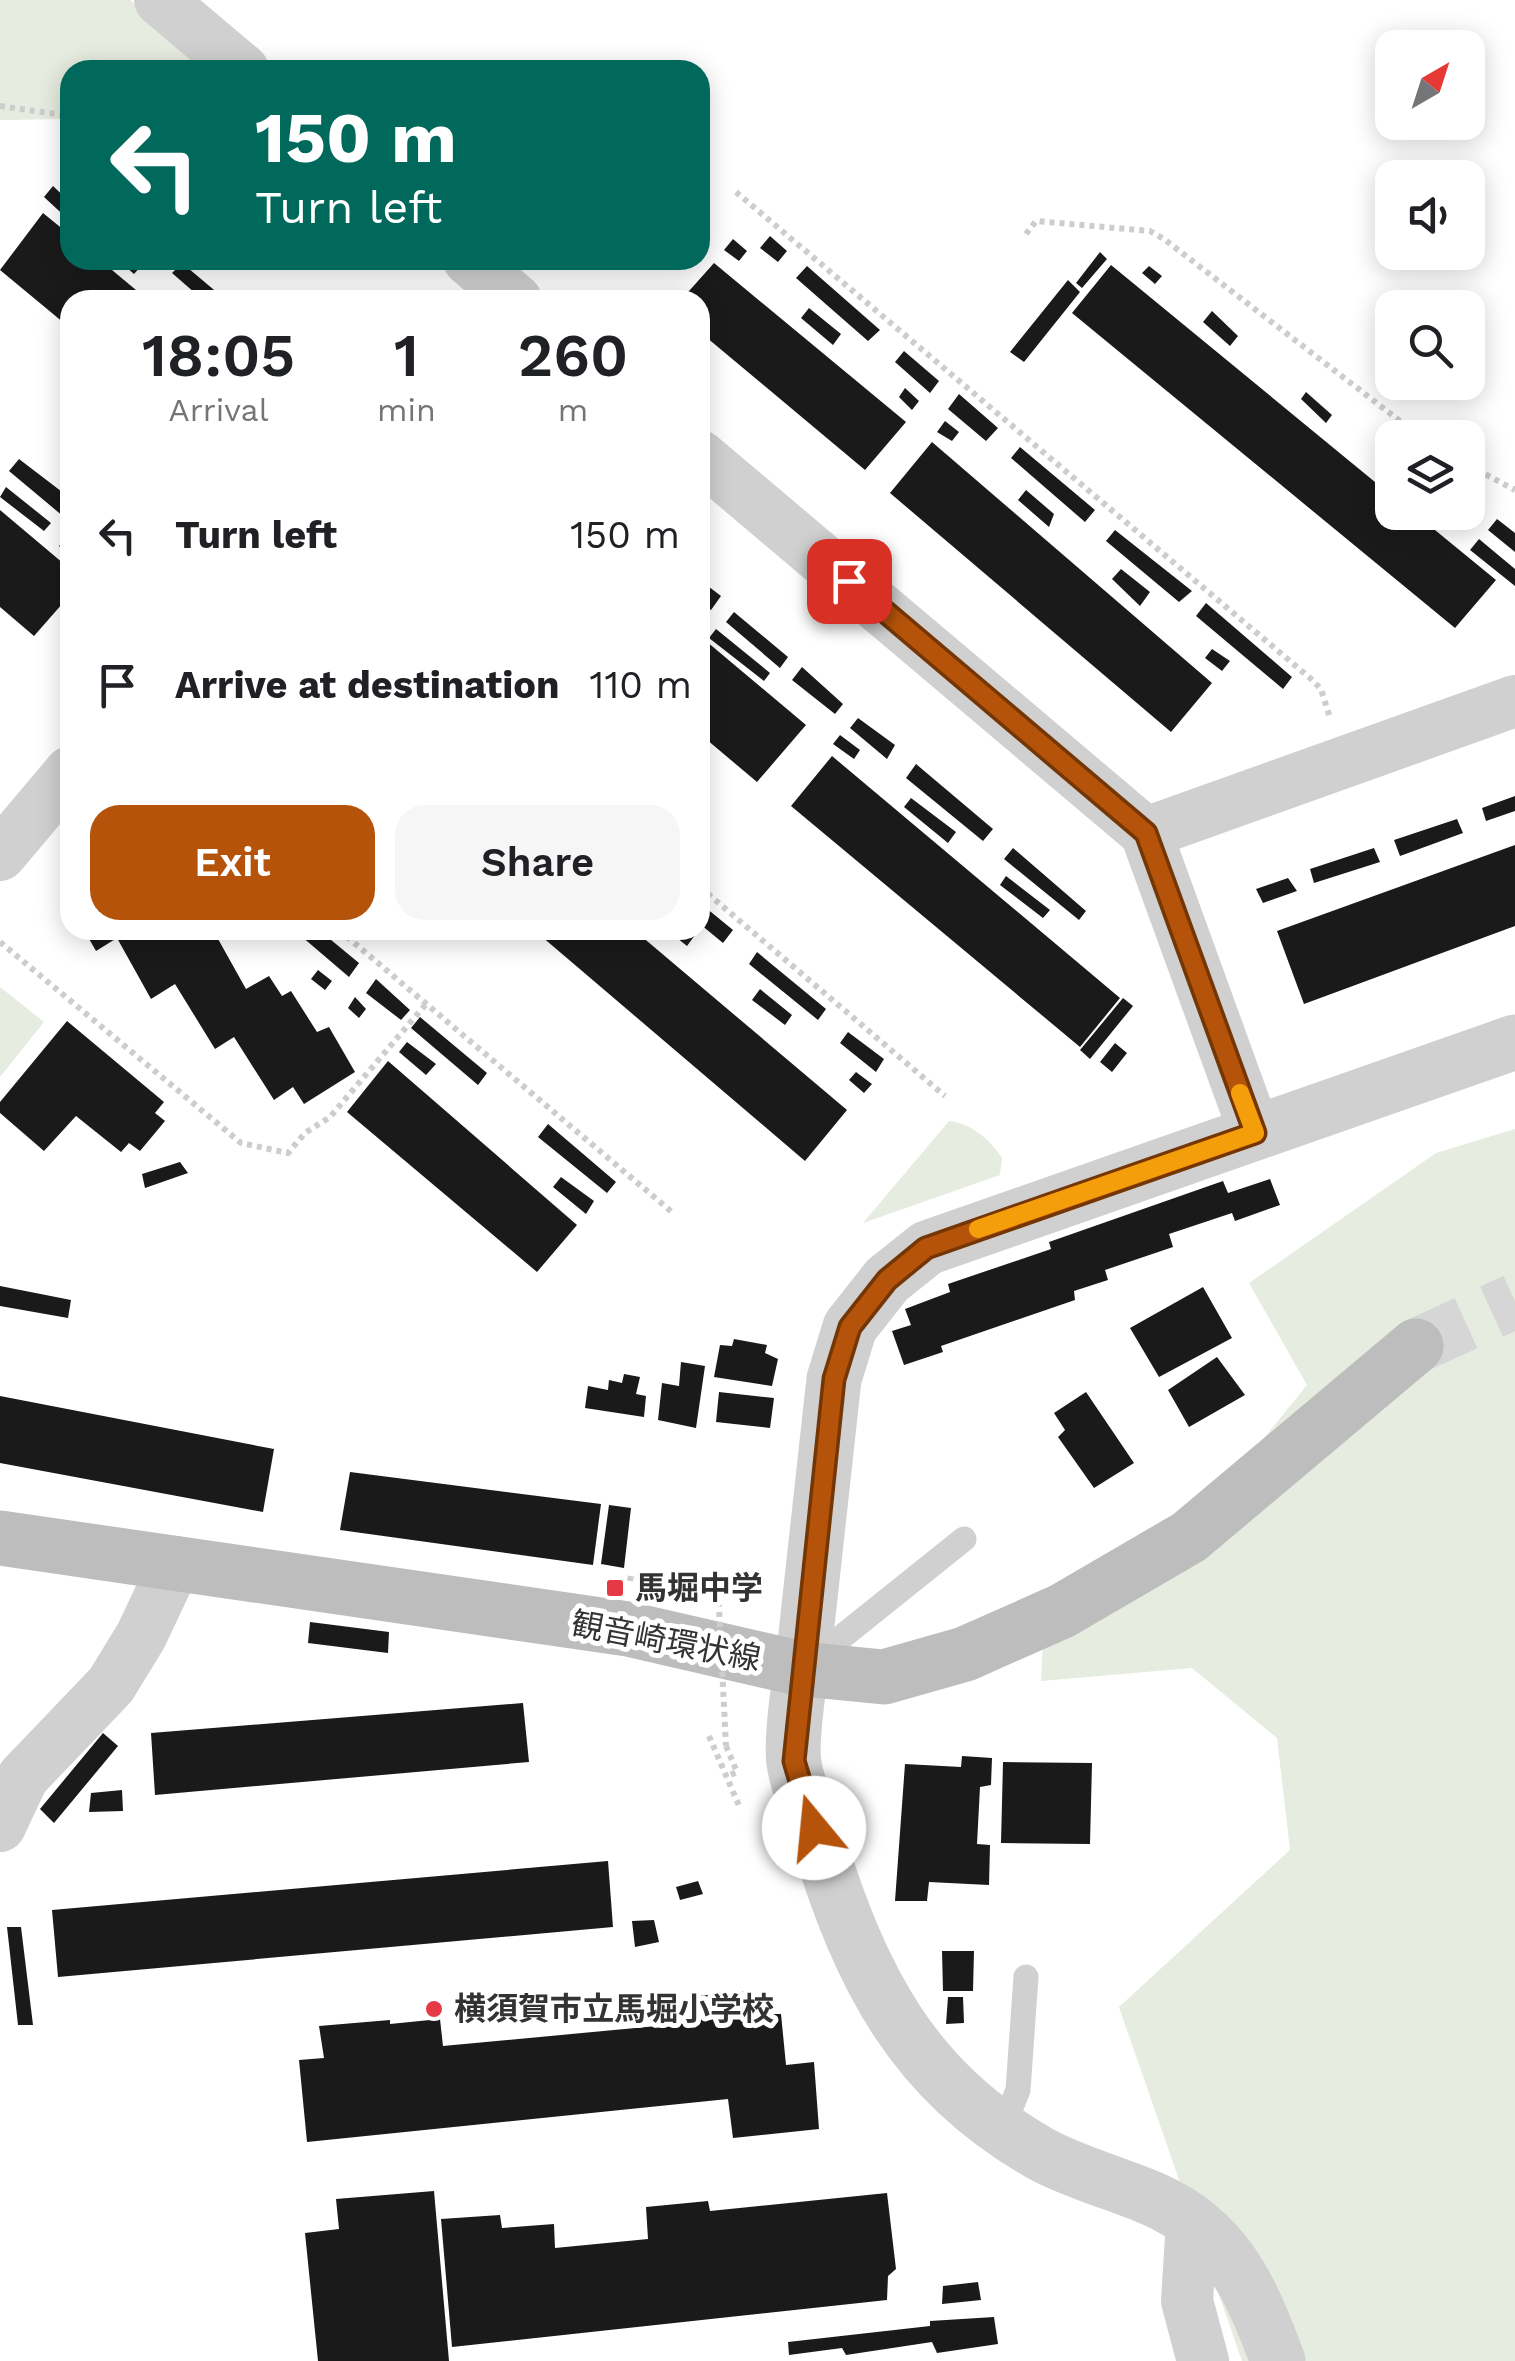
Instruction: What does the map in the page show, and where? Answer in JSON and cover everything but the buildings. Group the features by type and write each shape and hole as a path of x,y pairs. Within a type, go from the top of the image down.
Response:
{"main road":[{"name":"観音崎環状線","path":"0,1538 628,1629 802,1669 884,1677 965,1654 1062,1611 1189,1537 1416,1346"}],"street":[{"path":"160,0 231,60"},
{"path":"710,464 1146,833 1255,1133"},
{"path":"1146,833 1515,701"},
{"path":"0,855 60,784"},
{"path":"1278,2361 1255,2300 1230,2257 1192,2221 1157,2200 1054,2161 1001,2132 958,2096 916,2050 882,1998 835,1894 794,1761 834,1379 850,1327 887,1280 926,1248 1515,1042"},
{"path":"0,1826 23,1777 111,1685 141,1636 176,1562"},
{"path":"1192,2221 1187,2301 1203,2361"}],"lane":[{"path":"802,1669 964,1539"},
{"path":"1001,2132 1018,2090 1026,1977"}],"path":[{"path":"0,106 60,115"},
{"path":"736,192 1310,678 1327,703 1338,763"},
{"path":"1026,234 1036,221 1150,231 1398,420"},
{"path":"1485,474 1515,490"},
{"path":"710,895 946,1096"},
{"path":"351,940 673,1213"},
{"path":"0,942 241,1143 288,1153 305,1133 330,1117 426,1004"},
{"path":"636,1576 718,1587 726,1746 737,1772 726,1777"},
{"path":"709,1736 740,1808"}],"shaded area":[{"path":"0,0 130,0 205,60 60,60 60,119 0,120"},
{"path":"0,987 44,1022 0,1077"},
{"path":"949,1121 972,1129 992,1145 1002,1158 1000,1175 863,1223"},
{"path":"1515,1129 1515,2361 1242,2361 1119,2007 1290,1850 1277,1738 1192,1668 1041,1681 1045,1600 1193,1526 1307,1385 1249,1283 1436,1153"}],"tunnel":[{"path":"1416,1346 1515,1301"}],"slow traffic":[{"path":"978,1229 1255,1133 1240,1093"}],"place":[{"name":"馬堀中学","path":"615,1588"},
{"name":"横須賀市立馬堀小学校","path":"434,2009"}],"route":[{"path":"814,1828 794,1761 834,1379 850,1327 887,1280 926,1248 1255,1133 1146,833 849,581"}]}
